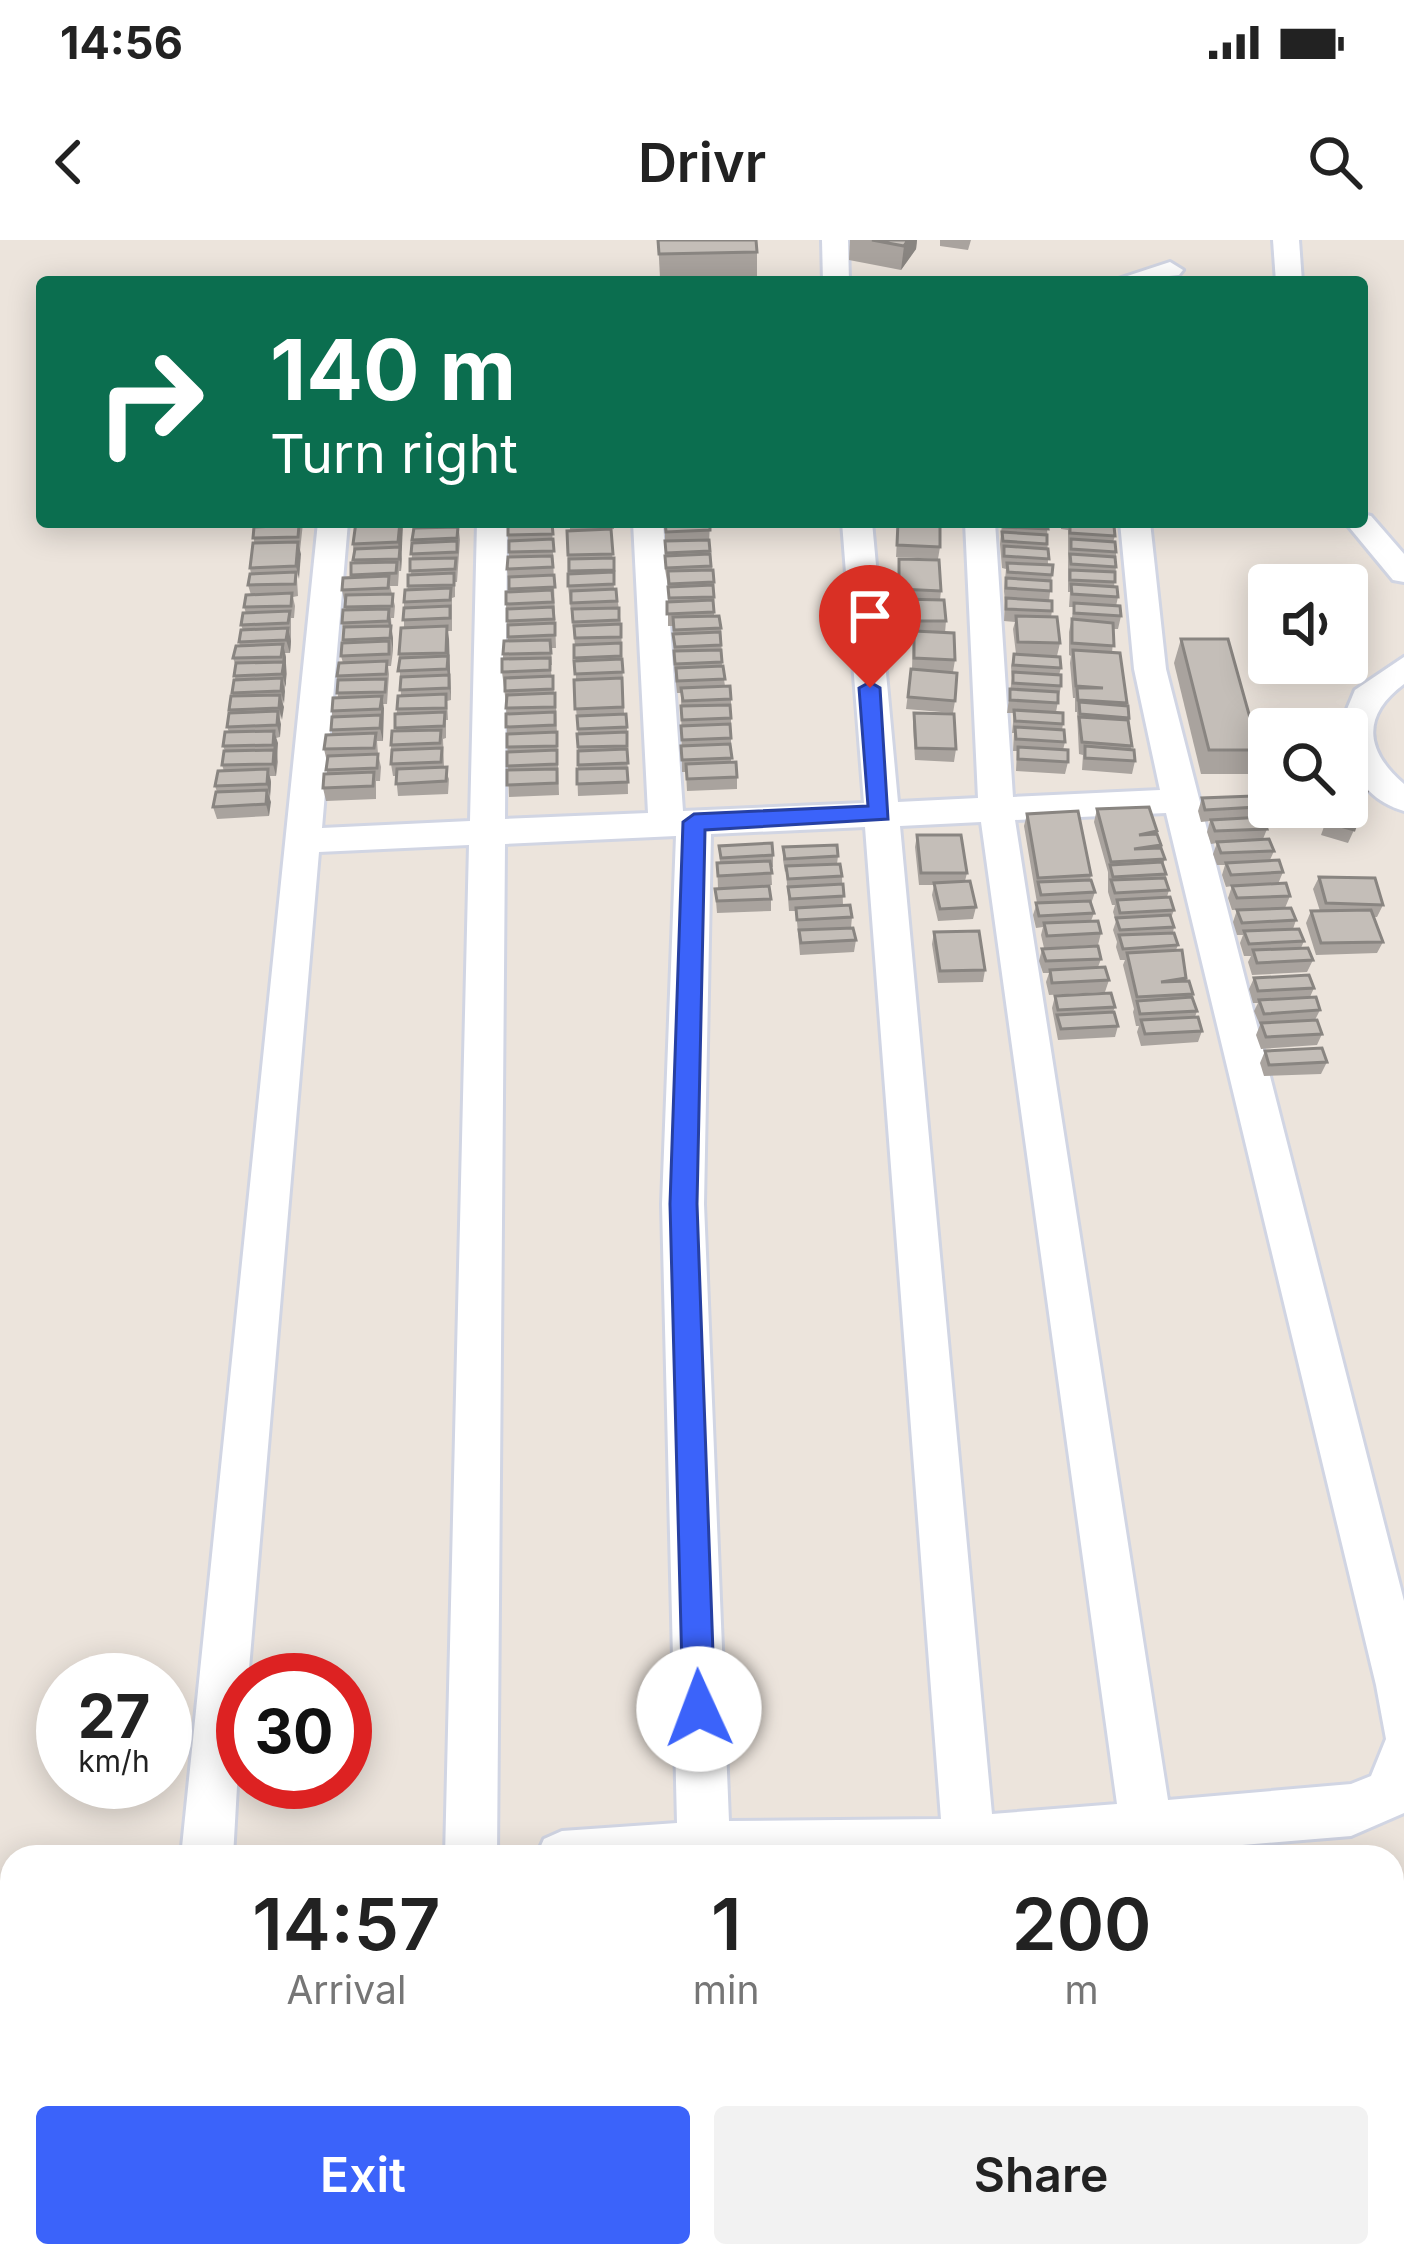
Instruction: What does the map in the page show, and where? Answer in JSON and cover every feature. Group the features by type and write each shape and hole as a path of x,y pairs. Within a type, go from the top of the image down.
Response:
{"street":[{"path":"835,240 836,276"},
{"path":"1286,240 1288,276"},
{"path":"1146,276 1170,270"},
{"path":"208,1845 299,841 332,528"},
{"path":"471,1845 492,528"},
{"path":"648,528 680,824 683,1204 704,1845"},
{"path":"856,528 969,1845"},
{"path":"980,528 996,808 1146,1826"},
{"path":"1136,528 1150,669 1395,1661 1404,1722"},
{"path":"1365,528 1404,573"},
{"path":"1404,667 1365,700 1354,734 1367,765 1391,793 1404,799"},
{"path":"299,841 1180,801"},
{"path":"993,1845 1146,1826 1351,1810 1389,1793 1404,1756"}],"building":[{"path":"658,240 756,240 757,252 659,254"},
{"path":"872,240 908,240 904,246"},
{"path":"254,528 299,528 298,537 253,538"},
{"path":"355,528 399,528 398,542 353,544"},
{"path":"414,528 458,528 457,538 412,540"},
{"path":"508,528 552,528 553,534 508,535"},
{"path":"666,528 710,528 710,530 666,532"},
{"path":"898,528 940,528 940,547 897,545"},
{"path":"1070,528 1114,528 1115,536 1070,533"},
{"path":"611,529 613,554 568,555 567,531"},
{"path":"1002,532 1047,535 1047,544 1003,541"},
{"path":"553,539 554,551 509,552 509,541"},
{"path":"1071,539 1115,542 1116,552 1071,549"},
{"path":"709,540 710,551 666,553 665,541"},
{"path":"457,541 457,552 411,554 412,543"},
{"path":"298,542 296,566 250,568 253,543"},
{"path":"1004,546 1048,549 1049,559 1004,556"},
{"path":"400,547 399,559 353,560 355,549"},
{"path":"710,554 711,566 666,568 665,556"},
{"path":"1070,554 1115,557 1116,567 1071,564"},
{"path":"552,556 553,567 507,569 508,557"},
{"path":"456,558 455,569 410,571 410,559"},
{"path":"614,558 614,570 569,571 569,559"},
{"path":"899,559 939,560 941,591 899,589"},
{"path":"397,562 396,573 351,575 351,563"},
{"path":"1007,563 1053,565 1052,575 1008,572"},
{"path":"713,570 714,582 669,584 668,571"},
{"path":"1070,570 1115,572 1115,582 1070,580"},
{"path":"296,572 295,584 248,585 250,574"},
{"path":"614,572 614,584 568,586 568,574"},
{"path":"454,573 454,585 408,586 408,575"},
{"path":"554,575 555,587 509,589 509,577"},
{"path":"389,576 388,588 342,590 343,578"},
{"path":"1006,578 1051,581 1051,591 1006,588"},
{"path":"1071,584 1117,587 1118,597 1072,594"},
{"path":"713,585 714,597 669,598 668,587"},
{"path":"451,588 450,600 404,602 405,590"},
{"path":"616,589 617,601 571,603 571,591"},
{"path":"552,590 553,602 506,604 506,592"},
{"path":"292,593 291,606 244,607 246,595"},
{"path":"393,594 392,606 345,607 346,595"},
{"path":"1006,598 1052,601 1052,611 1006,609"},
{"path":"899,599 944,600 946,621 901,621"},
{"path":"713,600 714,612 667,614 667,602"},
{"path":"1074,603 1120,606 1121,616 1074,613"},
{"path":"450,606 450,618 403,620 404,608"},
{"path":"553,607 554,619 507,621 507,609"},
{"path":"619,608 619,620 573,622 572,609"},
{"path":"389,609 388,621 342,623 343,610"},
{"path":"290,611 288,623 241,625 243,613"},
{"path":"719,616 721,628 674,630 673,617"},
{"path":"1016,616 1057,617 1060,643 1018,642"},
{"path":"1072,619 1113,623 1114,646 1072,643"},
{"path":"555,623 555,635 508,637 508,625"},
{"path":"621,624 621,637 575,638 574,626"},
{"path":"391,626 390,638 343,640 344,627"},
{"path":"447,626 446,653 399,654 401,628"},
{"path":"288,628 286,640 239,642 241,630"},
{"path":"914,631 954,633 955,660 914,658"},
{"path":"720,632 721,645 675,647 673,634"},
{"path":"1181,639 1228,639 1248,711 1248,750 1209,750"},
{"path":"550,640 551,653 503,654 504,641"},
{"path":"389,641 389,654 341,656 342,643"},
{"path":"621,643 621,656 574,658 574,645"},
{"path":"283,644 281,657 233,658 236,646"},
{"path":"721,650 722,662 675,664 674,651"},
{"path":"1073,650 1120,653 1127,703 1078,700 1077,688 1103,688 1076,686"},
{"path":"1014,654 1060,657 1061,668 1013,665"},
{"path":"448,656 447,669 398,671 400,658"},
{"path":"550,658 550,670 502,672 502,659"},
{"path":"622,659 623,672 575,674 574,661"},
{"path":"387,661 386,674 337,676 339,663"},
{"path":"284,662 282,674 234,676 236,663"},
{"path":"723,666 725,679 677,681 676,668"},
{"path":"911,669 957,673 955,701 908,697"},
{"path":"1013,672 1061,675 1061,686 1013,683"},
{"path":"449,675 449,688 400,690 401,677"},
{"path":"553,676 553,689 505,691 505,678"},
{"path":"282,678 281,691 232,693 234,680"},
{"path":"622,678 623,707 575,709 574,680"},
{"path":"386,679 385,692 337,693 338,680"},
{"path":"730,686 731,699 683,701 681,688"},
{"path":"1010,689 1058,692 1058,703 1010,700"},
{"path":"555,693 555,707 506,708 507,695"},
{"path":"446,694 446,708 397,709 398,696"},
{"path":"280,695 279,708 229,710 231,696"},
{"path":"382,696 380,709 332,711 333,698"},
{"path":"1079,702 1128,706 1129,718 1080,714"},
{"path":"730,705 731,718 682,720 681,706"},
{"path":"1014,710 1063,713 1063,724 1015,721"},
{"path":"278,711 277,725 227,727 229,713"},
{"path":"445,712 444,726 395,728 395,714"},
{"path":"555,712 555,725 506,727 506,714"},
{"path":"914,713 954,714 956,749 916,748"},
{"path":"626,714 627,727 578,729 577,716"},
{"path":"381,715 380,728 331,730 332,717"},
{"path":"1079,717 1128,720 1132,746 1082,742"},
{"path":"730,724 731,738 682,740 681,726"},
{"path":"1015,727 1064,730 1065,742 1016,739"},
{"path":"441,730 440,743 391,745 392,731"},
{"path":"274,731 273,745 223,746 225,732"},
{"path":"557,732 557,746 507,747 507,734"},
{"path":"627,732 627,746 578,747 577,734"},
{"path":"376,733 374,748 324,749 326,735"},
{"path":"730,744 732,758 682,760 681,746"},
{"path":"1085,746 1134,750 1135,761 1085,758"},
{"path":"1018,747 1068,750 1068,762 1018,759"},
{"path":"442,748 441,762 391,764 392,750"},
{"path":"627,749 628,763 578,765 578,751"},
{"path":"274,750 273,764 222,765 224,751"},
{"path":"557,750 557,764 507,766 507,752"},
{"path":"378,754 377,768 326,770 328,756"},
{"path":"736,762 737,777 687,779 686,764"},
{"path":"447,767 446,781 396,784 397,769"},
{"path":"627,768 628,782 577,784 577,769"},
{"path":"268,769 267,784 215,786 218,771"},
{"path":"557,769 557,783 507,785 507,770"},
{"path":"374,772 373,786 323,788 324,774"},
{"path":"267,790 266,804 213,807 216,792"},
{"path":"1248,796 1248,808 1205,810 1202,798"},
{"path":"1149,807 1157,831 1139,835 1157,834 1161,845 1134,849 1161,848 1165,859 1111,862 1097,809"},
{"path":"1078,811 1091,875 1038,878 1027,814"},
{"path":"1248,818 1248,828 1267,829 1215,831 1211,820"},
{"path":"917,835 961,835 967,873 921,873"},
{"path":"1269,839 1274,851 1221,853 1217,842"},
{"path":"772,843 773,855 721,858 719,846"},
{"path":"837,845 838,856 785,859 783,847"},
{"path":"1279,860 1283,872 1231,875 1226,863"},
{"path":"770,861 772,873 718,876 717,863"},
{"path":"1162,862 1166,874 1113,877 1110,865"},
{"path":"840,864 842,876 788,879 786,866"},
{"path":"1319,877 1375,878 1383,905 1326,903"},
{"path":"1165,878 1169,890 1115,893 1111,880"},
{"path":"1091,880 1095,892 1041,895 1038,882"},
{"path":"970,881 976,907 940,909 934,883"},
{"path":"1286,883 1290,896 1237,898 1232,886"},
{"path":"843,884 844,896 790,899 788,887"},
{"path":"769,886 771,899 717,901 715,889"},
{"path":"1170,897 1174,910 1120,913 1117,900"},
{"path":"1090,901 1094,913 1039,916 1036,903"},
{"path":"850,905 852,917 797,920 796,908"},
{"path":"1291,908 1296,920 1242,923 1237,910"},
{"path":"1371,910 1383,942 1321,943 1311,911"},
{"path":"1170,915 1174,927 1120,930 1116,918"},
{"path":"1098,921 1101,933 1047,936 1044,923"},
{"path":"853,928 856,940 801,943 799,930"},
{"path":"1299,929 1304,941 1249,944 1244,931"},
{"path":"979,931 985,970 940,971 934,932"},
{"path":"1174,933 1178,945 1123,949 1119,935"},
{"path":"1098,946 1101,959 1046,961 1042,949"},
{"path":"1308,948 1313,960 1257,963 1253,950"},
{"path":"1182,950 1186,978 1161,982 1189,981 1193,994 1137,997 1127,953"},
{"path":"1105,967 1109,980 1052,983 1050,970"},
{"path":"1309,975 1314,988 1258,991 1254,978"},
{"path":"1111,993 1115,1007 1058,1010 1055,996"},
{"path":"1192,997 1197,1011 1140,1014 1137,1001"},
{"path":"1316,997 1320,1010 1264,1014 1259,1000"},
{"path":"1114,1012 1118,1026 1061,1029 1057,1015"},
{"path":"1198,1017 1202,1031 1145,1034 1141,1020"},
{"path":"1317,1020 1322,1034 1266,1037 1261,1023"},
{"path":"1322,1048 1327,1062 1269,1065 1265,1051"}],"route":[{"path":"699,1709 683,1204 694,822 880,813 870,688"}]}
